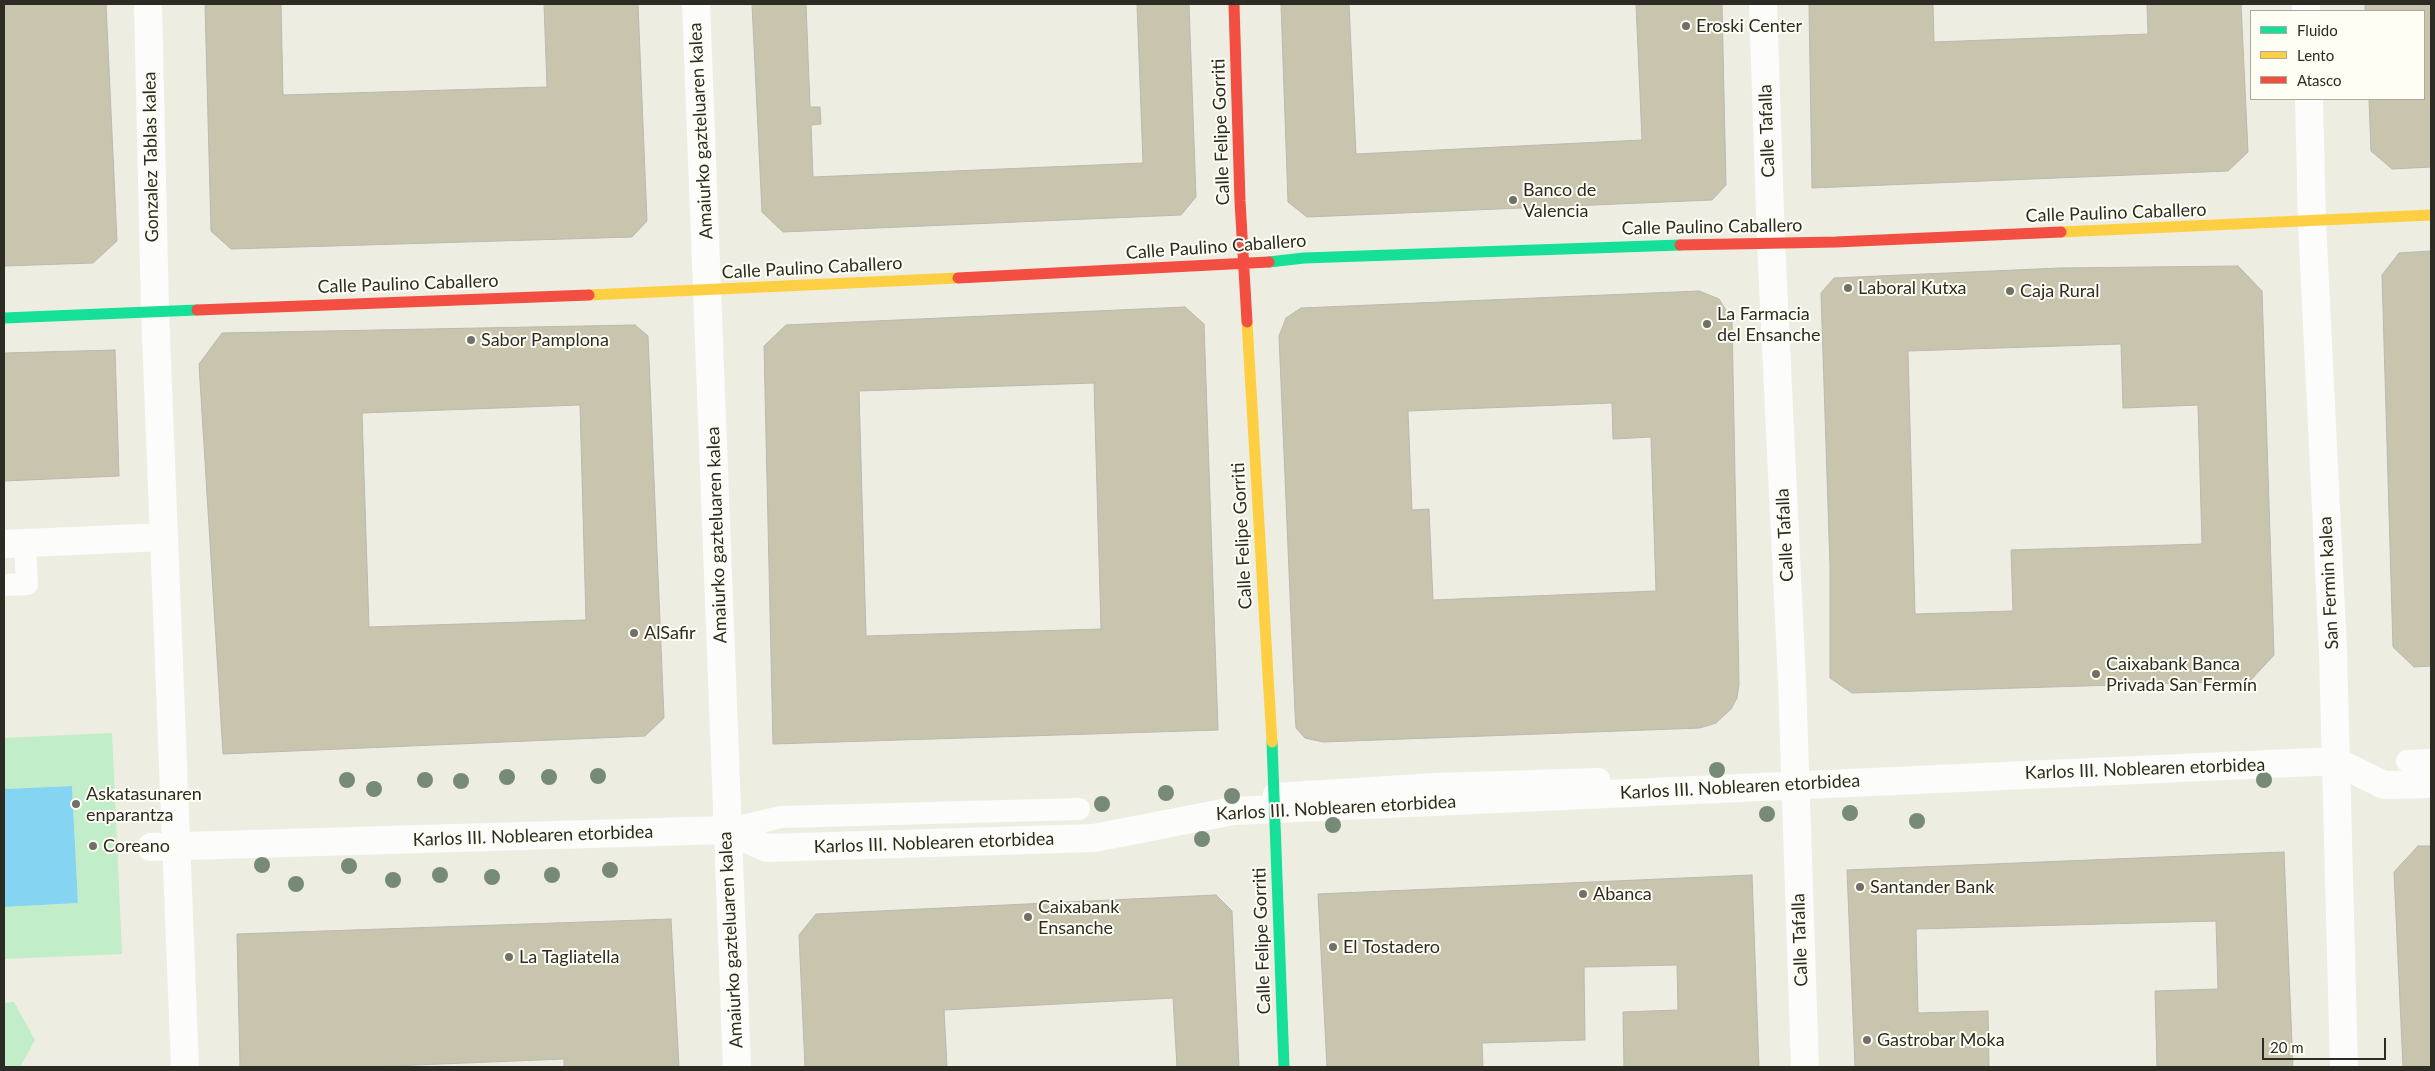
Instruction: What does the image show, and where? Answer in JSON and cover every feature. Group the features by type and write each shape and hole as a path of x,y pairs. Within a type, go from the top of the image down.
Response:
{"street":[{"name":"Gonzalez Tablas kalea","path":"148,4 155,311"},
{"name":"Amaiurko gazteluaren kalea","path":"696,4 709,290 726,830 737,1067"},
{"name":"Calle Felipe Gorriti","path":"1234,4 1245,265 1275,802 1284,1067"},
{"name":"Calle Tafalla","path":"1763,4 1805,1067"},
{"name":"San Fermin kalea","path":"2309,100 2312,222 2332,651 2344,1067"},
{"name":"Calle Paulino Caballero","path":"4,318 709,290 1245,265 1304,258 1771,242 1836,242 2431,216"},
{"path":"155,311 164,537 164,847 186,1067"},
{"path":"15,543 164,537"},
{"name":"Karlos III. Noblearen etorbidea","path":"164,847 726,830 767,848 1084,838 1275,802 1794,784 2334,761 2384,785 2431,784"}],"lane":[{"path":"4,585 27,584 15,543"},
{"path":"2407,760 2431,760"},
{"path":"1275,802 1436,784 1600,778"},
{"path":"726,830 782,817 1079,809"}],"green space":[{"path":"112,733 122,954 4,959 4,907 78,903 72,786 4,789 4,738"},
{"path":"14,1002 35,1040 20,1067 4,1067 4,1003"}],"water":[{"path":"72,786 78,903 4,907 4,789"}],"building":[{"path":"4,4 106,4 117,241 93,263 4,266"},
{"path":"205,4 281,4 283,95 547,87 544,4 638,4 647,221 632,237 231,249 211,231"},
{"path":"752,4 806,4 810,107 820,107 821,124 811,125 813,177 1143,163 1137,4 1189,4 1196,197 1181,215 783,232 762,212"},
{"path":"1281,4 1349,4 1356,154 1642,140 1636,4 1722,4 1726,185 1712,200 1307,217 1288,202"},
{"path":"1809,4 1933,4 1934,42 2148,34 2147,4 2241,4 2248,152 2228,171 1812,188"},
{"path":"2365,4 2431,4 2431,167 2392,169 2371,151 2369,100 2425,100 2425,10 2365,10"},
{"path":"2431,251 2431,666 2414,667 2393,647 2382,275 2399,253"},
{"path":"2238,266 2262,291 2274,655 2250,681 1852,693 1830,678 1830,566 1821,293 1834,278 2060,268","holes":["2121,344 2123,408 2198,405 2202,544 2011,550 2013,611 1915,614 1908,351"]},
{"path":"1699,291 1719,299 1732,320 1739,684 1737,698 1731,709 1716,723 1700,728 1323,742 1305,738 1296,728 1279,336 1286,318 1301,308","holes":["1612,403 1613,439 1651,437 1656,591 1433,600 1429,509 1412,510 1408,411"]},
{"path":"1185,307 1204,324 1218,730 773,744 764,346 786,325","holes":["1094,383 1101,629 866,636 859,391"]},
{"path":"635,325 648,336 664,718 645,736 223,754 199,364 222,333","holes":["580,405 586,620 369,627 362,413"]},
{"path":"115,350 119,476 4,481 4,353"},
{"path":"2418,846 2431,846 2431,1067 2403,1067 2394,872"},
{"path":"2284,852 2293,1067 2157,1067 2155,991 2218,989 2216,921 1916,929 1918,1013 1988,1011 1989,1067 1855,1067 1847,870"},
{"path":"1752,875 1759,1067 1624,1067 1623,1012 1678,1010 1677,965 1584,967 1585,1040 1482,1043 1483,1067 1327,1067 1318,894"},
{"path":"1216,895 1232,911 1239,1067 1177,1067 1173,998 944,1010 947,1067 805,1067 799,935 816,914"},
{"path":"671,919 679,1067 564,1067 564,1059 367,1067 240,1067 237,934"}],"traffic: fast":[{"path":"1269,262 1304,258 1680,245"},
{"path":"4,318 197,310"},
{"path":"1272,742 1284,1067"}],"traffic: slow":[{"path":"2061,232 2431,215"},
{"path":"589,295 958,278"},
{"path":"1247,322 1272,742"}],"traffic: jam":[{"path":"1234,4 1240,201 1247,322"},
{"path":"1680,245 1836,242 2061,232"},
{"path":"958,278 1269,262"},
{"path":"197,310 589,295"}],"place":[{"name":"Eroski Center","path":"1686,26"},
{"name":"Banco de Valencia","path":"1513,200"},
{"name":"Laboral Kutxa","path":"1848,288"},
{"name":"Caja Rural","path":"2010,291"},
{"name":"La Farmacia del Ensanche","path":"1707,324"},
{"name":"Sabor Pamplona","path":"471,340"},
{"name":"AlSafir","path":"634,633"},
{"name":"Caixabank Banca Privada San Fermín","path":"2096,674"},
{"name":"Askatasunaren enparantza","path":"76,804"},
{"name":"Coreano","path":"93,846"},
{"name":"Santander Bank","path":"1860,887"},
{"name":"Abanca","path":"1583,894"},
{"name":"Caixabank Ensanche","path":"1028,917"},
{"name":"El Tostadero","path":"1333,947"},
{"name":"La Tagliatella","path":"509,957"},
{"name":"Gastrobar Moka","path":"1867,1040"}]}
